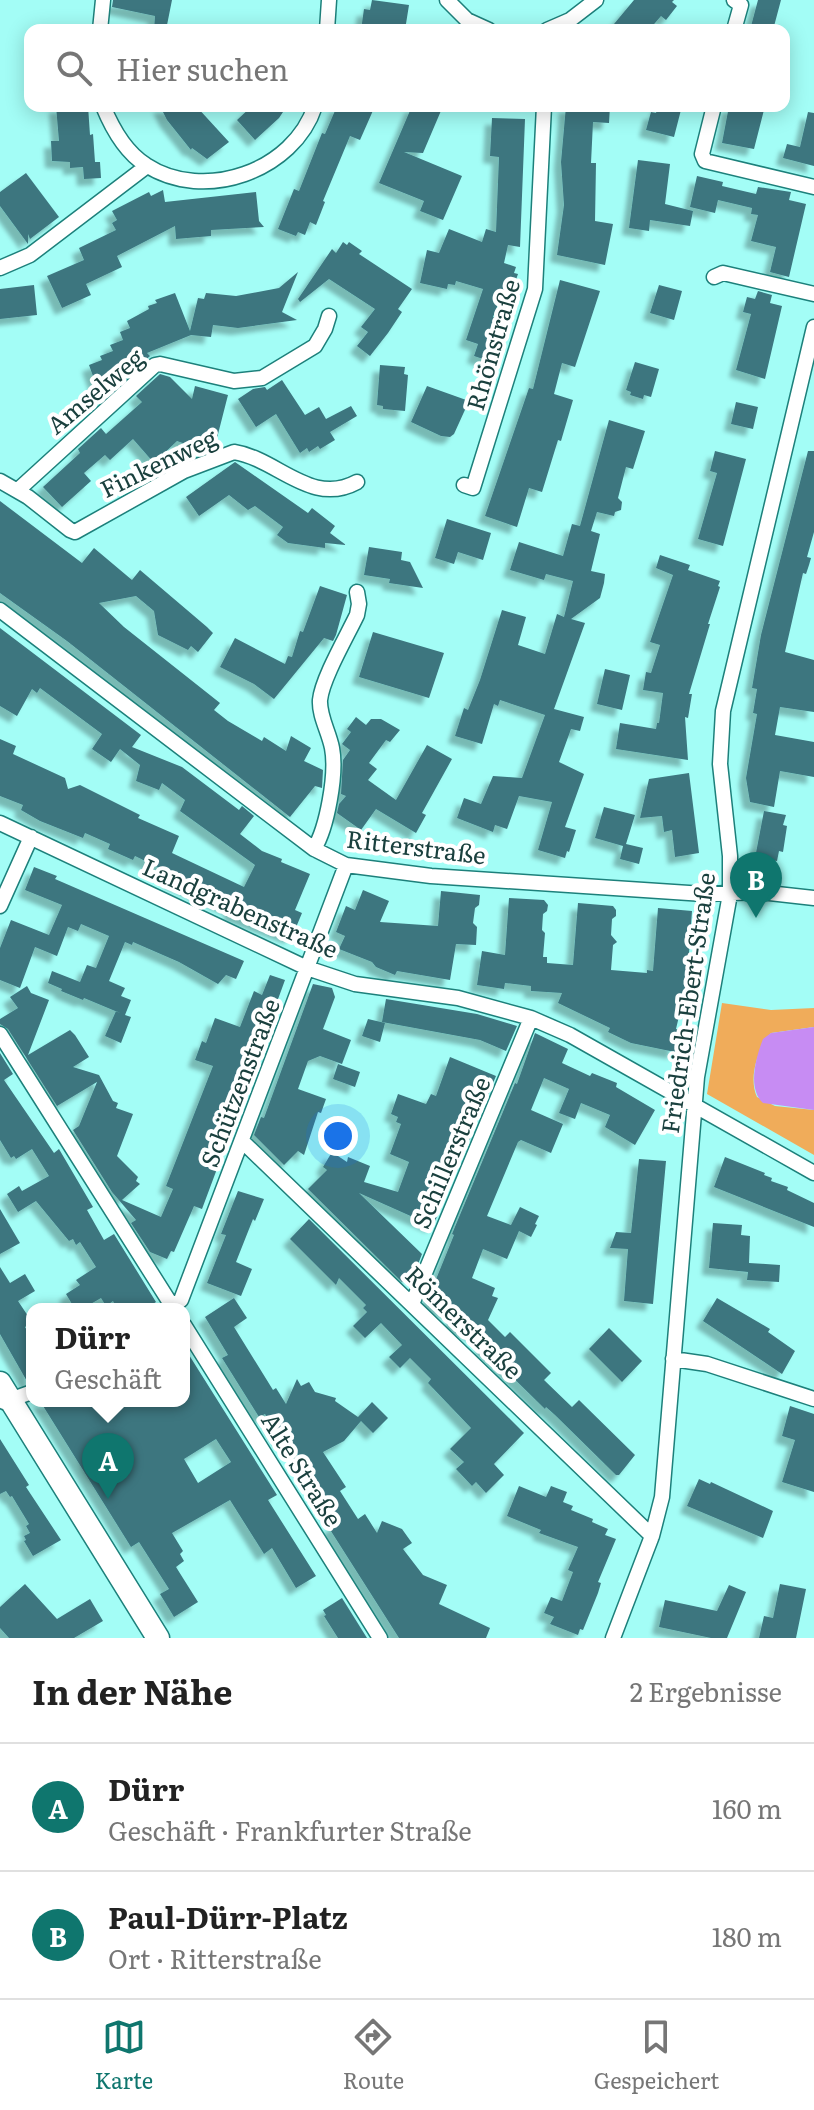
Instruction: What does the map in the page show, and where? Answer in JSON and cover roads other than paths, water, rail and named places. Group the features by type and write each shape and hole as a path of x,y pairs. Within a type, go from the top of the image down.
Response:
{"main road":[{"path":"3,1395 158,1638"}],"street":[{"path":"101,24 103,0"},
{"path":"327,24 329,0"},
{"path":"447,0 467,20 476,24"},
{"path":"561,24 596,0"},
{"path":"734,0 741,5 736,24"},
{"path":"106,112 118,136 147,166 199,180 222,180 255,171 292,145 307,126 313,112"},
{"name":"Rhönstraße","path":"464,485 473,488 535,289 544,112"},
{"path":"712,112 702,154 705,161 814,187"},
{"path":"0,268 30,255 147,166"},
{"path":"714,277 723,273 814,294"},
{"name":"Amselweg","path":"18,490 155,365 234,381 262,378 315,346 329,316"},
{"name":"Friedrich-Ebert-Straße","path":"613,1638 652,1536 662,1497 697,1077 730,894 730,856 720,764 722,719 814,327"},
{"name":"Finkenweg","path":"18,490 75,532 184,471 234,452 243,453 317,490 347,488 357,482"},
{"path":"0,481 18,490"},
{"path":"314,849 326,822 333,761 320,700 325,682 357,615 357,592"},
{"name":"Ritterstraße","path":"0,610 314,849 346,865 431,876 730,894 760,892 814,898"},
{"name":"Landgrabenstraße","path":"0,823 307,968 355,984 458,998 531,1018 570,1035 814,1173"},
{"path":"0,906 31,837"},
{"name":"Schützenstraße","path":"177,1303 181,1300 346,865"},
{"name":"Schillerstraße","path":"412,1304 531,1018"},
{"path":"0,1034 168,1303"},
{"name":"Römerstraße","path":"242,1141 652,1536"},
{"name":"Alte Straße","path":"190,1335 380,1638"},
{"path":"673,1359 707,1364 814,1399"},
{"path":"3,1395 26,1393"}],"place":[{"name":"Paul-Dürr-Platz","path":"756,918"},
{"name":"Dürr","path":"108,1499"}]}
